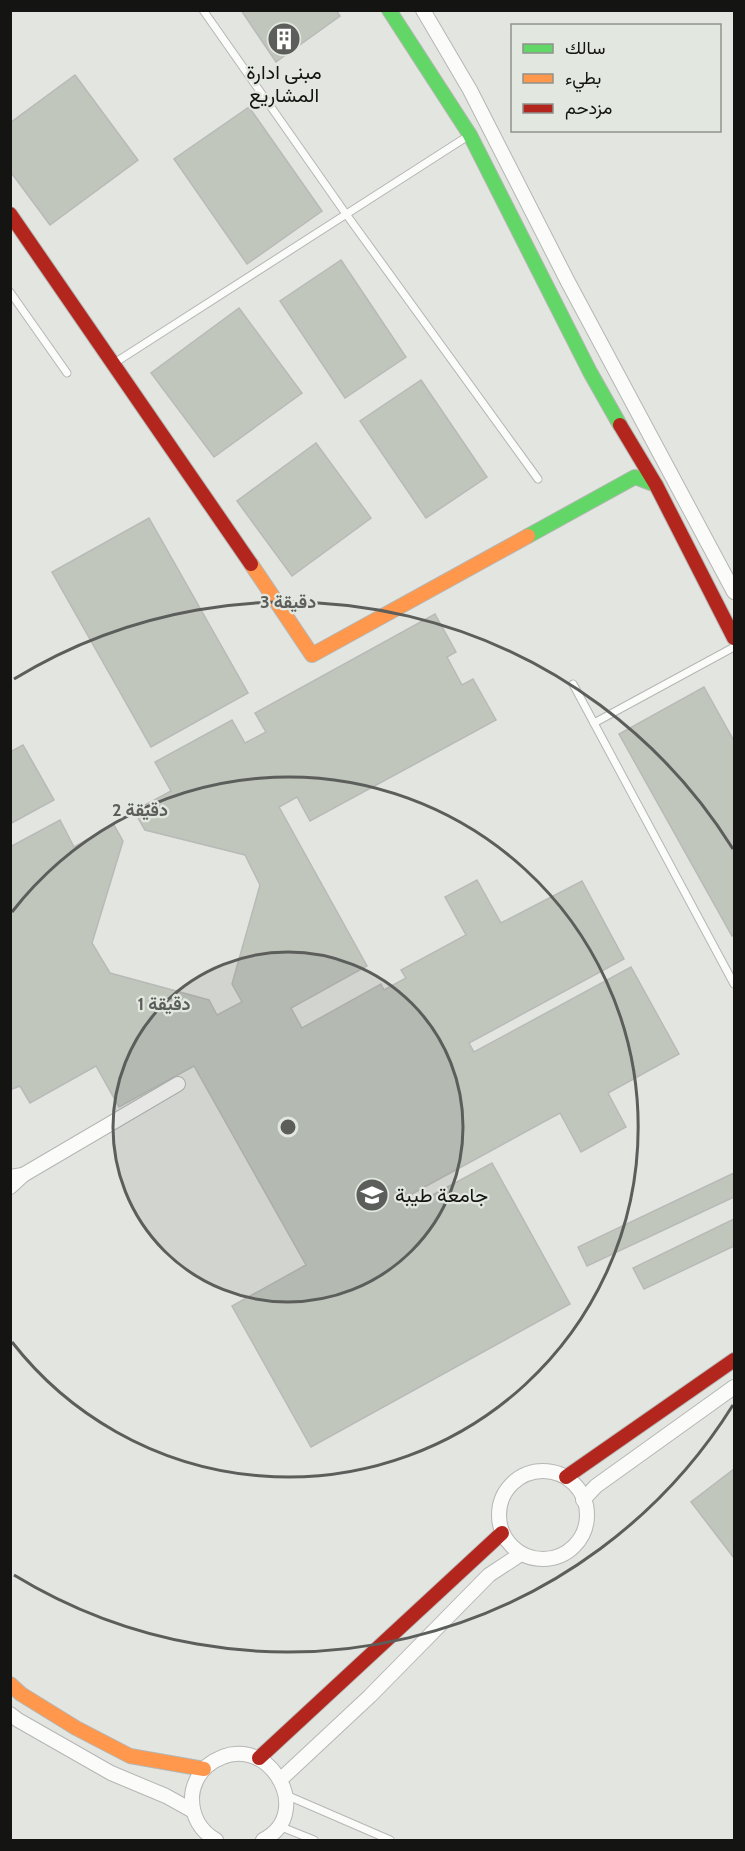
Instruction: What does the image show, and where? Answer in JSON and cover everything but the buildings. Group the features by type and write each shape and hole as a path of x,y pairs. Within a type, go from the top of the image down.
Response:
{"street":[{"path":"389,10 470,135 590,372 641,463 656,485 735,638"},
{"path":"423,10 470,90 574,292 735,592"},
{"path":"10,214 164,434 312,655 634,477 656,485"},
{"path":"10,1187 17,1176 178,1084"},
{"path":"566,1477 735,1360"},
{"path":"584,1500 596,1486 735,1386"},
{"path":"539,1471 553,1472 566,1477 584,1500 587,1515 585,1529 577,1544 566,1554 551,1559 536,1559 521,1554 509,1544 502,1533 498,1519 499,1505 513,1482 525,1474 539,1471"},
{"path":"259,1758 502,1533"},
{"path":"281,1779 370,1696 489,1575 521,1554"},
{"path":"10,1684 21,1694 76,1728 129,1756 204,1769"},
{"path":"10,1714 111,1773 166,1796 193,1811"},
{"path":"216,1840 208,1836 199,1825 193,1811 192,1796 196,1781 204,1769 215,1760 229,1754 244,1754 259,1758 271,1766 281,1779 286,1795 285,1811 279,1826 263,1840"}],"lane":[{"path":"203,10 346,214 538,479"},
{"path":"113,364 470,135"},
{"path":"10,292 68,373"},
{"path":"594,723 735,646"},
{"path":"573,684 735,984"},
{"path":"286,1795 390,1840"},
{"path":"279,1826 314,1840"}],"traffic: fast":[{"path":"389,10 470,135 590,372 620,425"},
{"path":"528,536 635,477 656,485"}],"traffic: slow":[{"path":"251,564 312,655 528,536"},
{"path":"10,1684 21,1694 76,1728 130,1756 204,1769"}],"traffic: jam":[{"path":"10,214 251,564"},
{"path":"620,425 656,485 734,638"},
{"path":"566,1477 734,1360"},
{"path":"259,1758 502,1533"}],"place":[{"name":"مبنى ادارة المشاريع","path":"284,39"},
{"name":"جامعة طيبة","path":"372,1195"}]}
